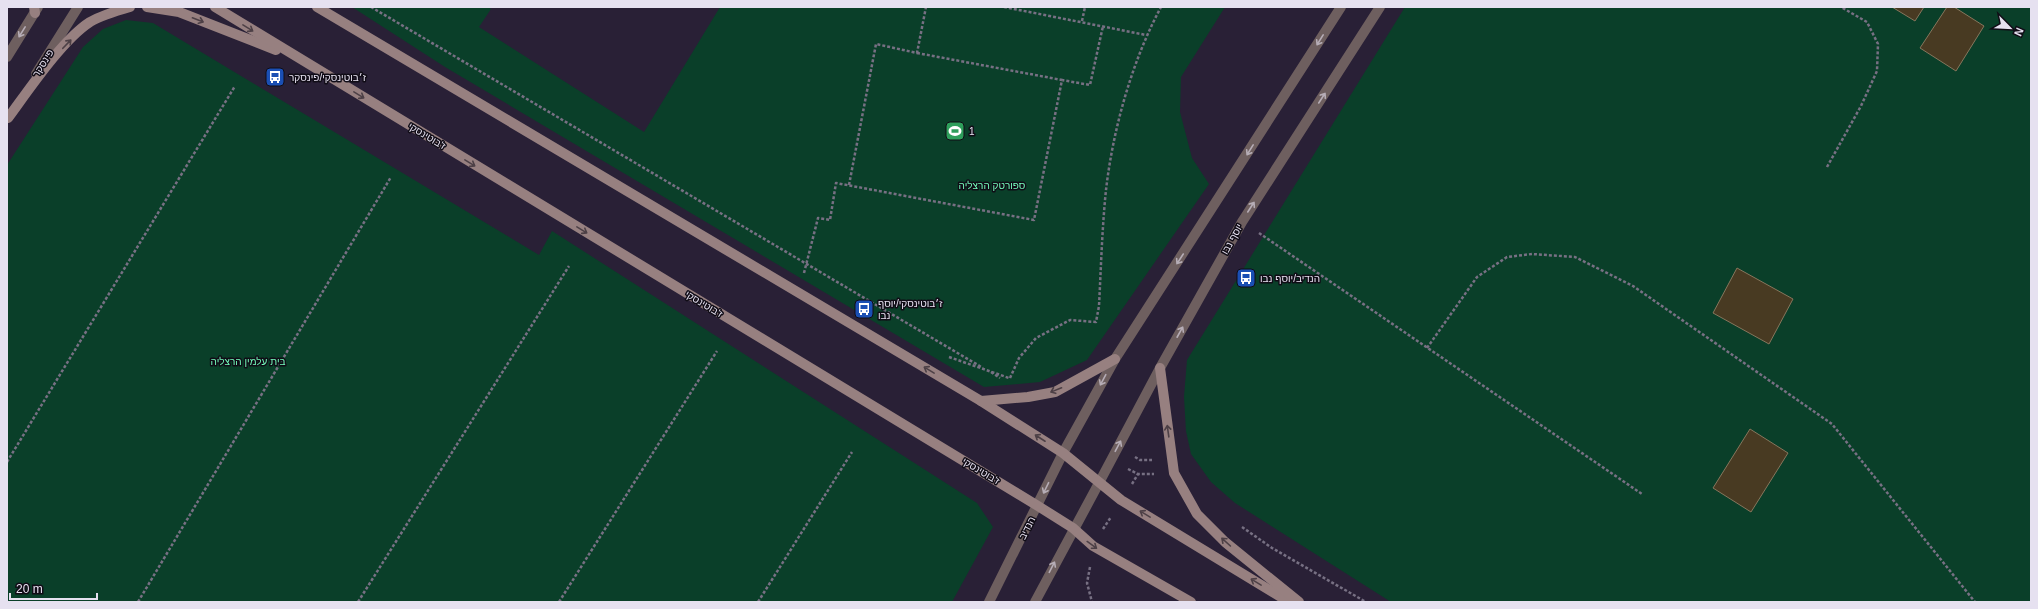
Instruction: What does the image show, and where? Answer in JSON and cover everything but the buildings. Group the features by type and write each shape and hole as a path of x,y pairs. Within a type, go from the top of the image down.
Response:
{"main road":[{"path":"7,119 65,45 89,23 110,12 130,7"},
{"path":"147,7 179,12 298,58"},
{"name":"ז'בוטינסקי","path":"215,7 1038,506 1073,528 1093,546 1191,602"},
{"path":"317,7 982,401 1063,453 1100,481 1121,500 1290,602"},
{"path":"982,401 1028,398 1055,392 1114,359"},
{"path":"1160,368 1174,473 1197,514 1225,542 1299,602"}],"street":[{"name":"פינסקר","path":"7,119 78,7"},
{"path":"1063,453 1114,359 1341,7"},
{"name":"יוסף נבו","path":"1100,481 1160,368 1242,222 1380,7"},
{"path":"7,57 36,9"},
{"name":"הנדיב","path":"989,602 1063,453"},
{"path":"1034,602 1100,481"}],"path":[{"path":"371,7 987,370 1028,398"},
{"path":"917,52 926,7"},
{"path":"1004,7 1082,21 1146,35"},
{"path":"1082,21 1084,7"},
{"path":"1010,378 1019,358 1036,338 1070,320 1096,322 1099,306 1106,190 1116,134 1138,56 1146,35 1161,7"},
{"path":"1828,167 1861,106 1877,70 1878,44 1867,22 1841,7"},
{"path":"849,185 876,44 1090,85 1103,26"},
{"path":"804,274 818,218 830,220 836,183 1034,220 1062,80"},
{"path":"7,462 235,86"},
{"path":"138,602 391,177"},
{"path":"1242,222 1642,494"},
{"path":"1427,348 1477,277 1507,257 1532,254 1575,257 1633,286 1832,424 1975,602"},
{"path":"358,602 569,266"},
{"path":"559,602 717,351"},
{"path":"1117,447 1140,460 1172,459"},
{"path":"758,602 852,452"},
{"path":"1272,548 1366,602"}],"green space":[{"name":"ספורטק הרצליה","path":"352,7 488,7 491,9 479,27 644,132 720,7 1225,7 1181,77 1180,112 1192,158 1209,184 1087,360 1040,382 984,387 445,67"},
{"path":"1405,7 2031,7 2031,602 1391,602 1235,503 1211,482 1191,454 1186,431 1184,397 1187,360"},
{"name":"בית עלמין הרצליה","path":"126,20 153,23 539,255 552,231 977,503 993,527 952,602 7,602 7,165 83,47 103,29"}],"place":[{"name":"ז׳בוטינסקי/פינסקר","path":"275,77"},
{"name":"1","path":"955,131"},
{"name":"הנדיב/יוסף נבו","path":"1246,278"},
{"name":"ז׳בוטינסקי/יוסף נבו","path":"864,309"}]}
